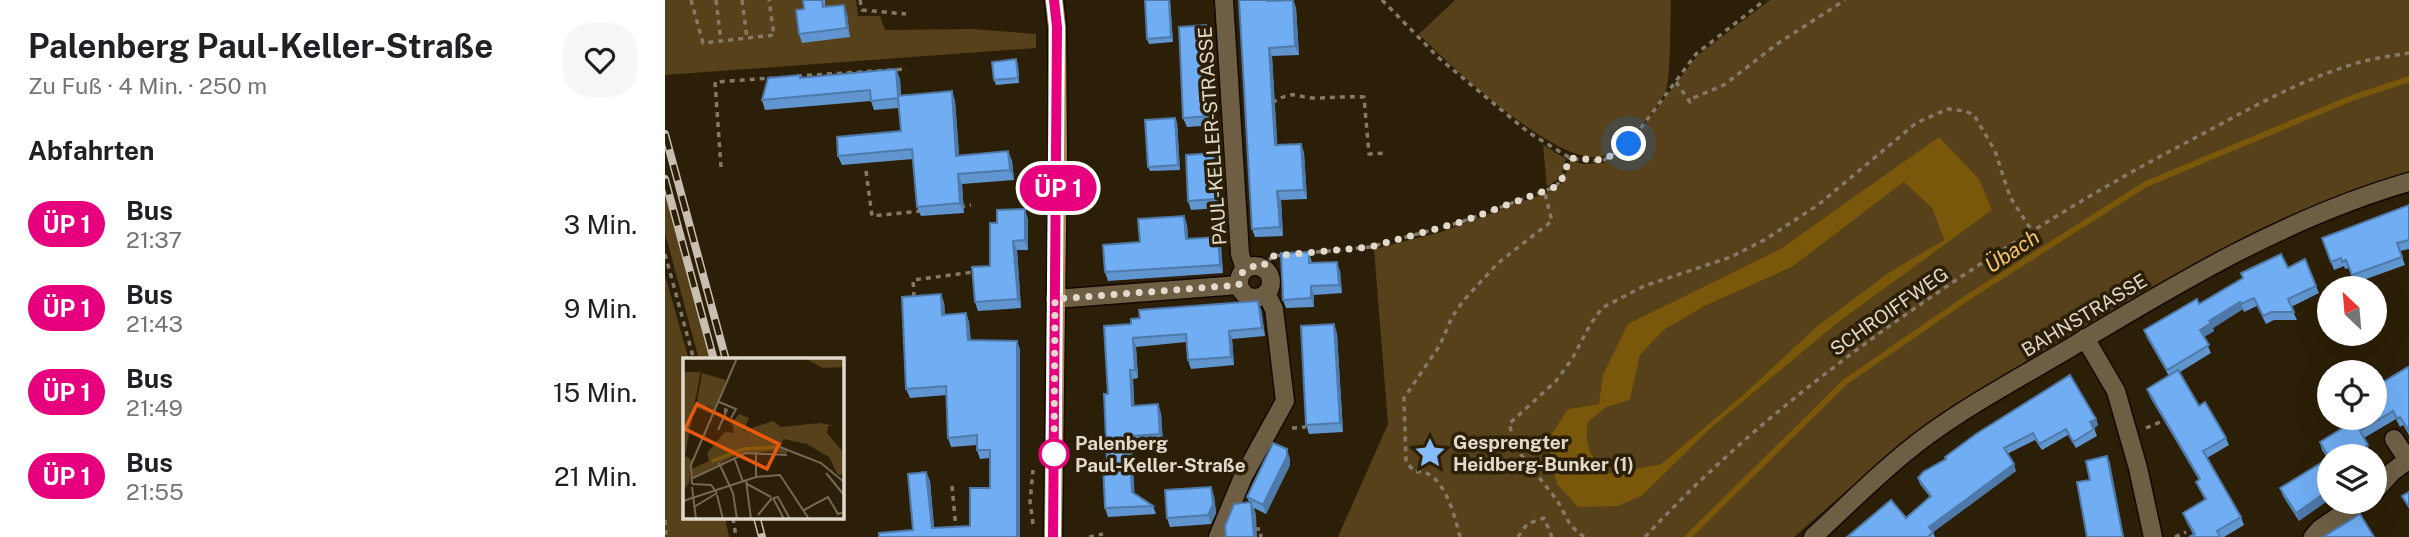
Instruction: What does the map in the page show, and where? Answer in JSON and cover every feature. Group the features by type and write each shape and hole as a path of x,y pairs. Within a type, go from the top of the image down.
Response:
{"main road":[{"path":"1053,537 1057,27 1054,0"}],"street":[{"name":"PAUL-KELLER-STRASSE","path":"1224,0 1240,254 1249,274 1270,276 1271,282 1266,293"},
{"name":"BAHNSTRASSE","path":"1813,537 1928,436 2085,338 2158,295 2281,230 2333,207 2409,182"},
{"path":"1055,299 1249,274 1245,295 1256,298 1266,293 1274,309 1285,401 1231,504 1218,537"},
{"path":"2085,338 2116,391 2139,468 2153,537"},
{"path":"2387,478 2408,460 2394,439"},
{"path":"2313,537 2319,529 2341,514"}],"path":[{"path":"691,0 703,43 774,35 769,0"},
{"path":"716,0 721,41"},
{"path":"742,0 747,38"},
{"path":"860,0 862,10 906,15"},
{"path":"1382,0 1440,59 1528,132 1570,158 1604,160 1629,144 1696,54 1765,0"},
{"path":"1676,82 1691,102 1693,98 1724,85 1777,44 1845,0"},
{"name":"SCHROIFFWEG","path":"1646,537 1679,501 1806,389 1921,303 2032,231 2135,169 2308,80 2360,62 2409,53"},
{"path":"721,167 715,82 907,68"},
{"path":"1232,108 1273,103 1280,98 1297,94 1312,98 1364,97 1369,154 1387,153"},
{"path":"1584,537 1571,526 1557,500 1518,451 1509,424 1556,381 1602,308 1644,286 1731,257 1766,239 1818,205 1916,123 1948,109 1965,111 1974,116 1995,150 2010,197 2032,231"},
{"path":"1301,253 1370,247 1461,222 1555,187 1562,179 1570,158"},
{"path":"866,171 872,216 925,211"},
{"path":"1460,537 1453,508 1443,490 1431,474 1415,472 1406,462 1404,398 1440,345 1452,317 1464,300 1498,263 1552,222 1544,190"},
{"path":"948,208 971,205"},
{"path":"665,254 693,358"},
{"path":"1249,274 1273,256 1287,255"},
{"path":"915,299 912,280 978,271"},
{"path":"952,486 956,531 967,530"},
{"path":"1231,504 1252,513 1253,529 1260,529 1261,537"},
{"path":"1518,537 1527,524 1544,518 1552,537"},
{"path":"665,520 666,537"},
{"path":"2175,537 2186,531"},
{"path":"1089,537 1103,534"}],"shaded area":[{"path":"665,0 856,0 858,16 880,16 885,30 972,29 1036,34 1036,48 665,75"},
{"path":"1455,0 1671,0 1670,61 1666,90 1638,130 1610,154 1601,157 1582,155 1558,146 1505,111 1419,34"},
{"path":"1770,0 2409,0 2409,174 2317,204 2240,241 2081,329 1942,414 1866,474 1794,537 1338,537 1388,424 1374,249 1441,232 1556,189 1564,180 1570,160 1582,164 1604,163 1629,144 1698,55","holes":["1939,138 1991,210 1840,321 1710,429 1643,495 1549,452 1568,409 1599,404 1629,324 1780,249"]},
{"path":"1939,137 1979,179 1992,210 1840,321 1710,429 1643,495 1618,506 1578,507 1557,484 1549,452 1552,433 1568,409 1599,404 1603,375 1628,324 1780,249","holes":["1904,182 1932,208 1944,240 1890,272 1816,327 1744,394 1661,464 1609,473 1593,457 1588,445 1588,422 1607,407 1630,400 1640,355 1664,330 1705,306 1792,267"]},
{"path":"1543,145 1566,159 1561,177 1547,187"},
{"path":"1905,181 1932,208 1944,240 1890,273 1816,327 1744,394 1661,464 1609,473 1597,462 1588,445 1588,422 1607,407 1630,399 1640,355 1664,330 1705,306 1792,267"},
{"path":"665,192 711,358 698,358 665,233"},
{"path":"665,275 688,358 683,358 683,520 725,520 729,537 665,537"}],"building":[{"path":"803,0 822,0 823,7 844,5 847,28 799,34 796,10 804,9"},
{"path":"1145,0 1169,0 1171,37 1147,39"},
{"path":"1239,0 1293,0 1295,46 1269,48 1275,145 1301,144 1304,190 1277,191 1280,227 1252,229"},
{"path":"1206,25 1211,116 1183,118 1179,27"},
{"path":"1016,59 1018,78 994,80 992,62"},
{"path":"896,69 898,96 952,91 956,156 1008,151 1010,170 958,174 960,203 917,207 912,149 838,156 837,137 901,131 898,98 871,101 870,90 762,100 768,78 800,75 800,78"},
{"path":"1175,118 1178,165 1148,167 1145,120"},
{"path":"1213,153 1216,199 1188,201 1186,155"},
{"path":"2409,205 2409,240 2397,243 2402,257 2352,275 2346,260 2342,262 2341,258 2331,262 2322,238"},
{"path":"1025,209 1025,240 1013,241 1018,299 975,302 972,267 990,266 990,223 997,223 997,210"},
{"path":"1184,216 1186,239 1218,237 1220,265 1105,272 1103,245 1140,242 1138,219"},
{"path":"1309,252 1309,263 1337,262 1339,285 1311,286 1311,298 1283,300 1281,253"},
{"path":"2281,254 2288,268 2305,259 2316,286 2288,299 2294,312 2271,312 2263,316 2254,298 2241,304 2240,302 2209,321 2211,323 2200,330 2209,345 2167,370 2144,330 2197,299 2199,304 2243,278 2241,273"},
{"path":"941,294 942,315 966,313 968,340 1017,341 1017,537 879,537 879,533 913,530 908,474 926,472 932,528 970,526 970,488 990,488 990,450 977,450 977,435 948,438 946,386 906,389 902,297"},
{"path":"1258,301 1262,328 1229,331 1231,357 1188,360 1186,334 1133,338 1135,370 1130,370 1132,406 1158,404 1160,434 1133,436 1134,439 1129,439 1132,492 1153,506 1105,508 1103,462 1107,462 1104,394 1108,394 1104,326 1131,324 1131,319 1140,318 1139,310"},
{"path":"1334,324 1340,423 1306,425 1301,326"},
{"path":"2408,367 2409,431 2393,411 2387,415 2387,380"},
{"path":"2178,370 2199,406 2205,402 2226,438 2203,451 2241,517 2217,531 2220,537 2189,537 2195,534 2183,513 2206,499 2196,482 2200,479 2147,389"},
{"path":"2070,375 2096,419 2090,422 2094,429 2073,442 2066,429 2039,444 2033,433 2004,448 2014,464 1929,527 1933,532 1928,537 1847,537 1891,500 1906,518 1931,496 1918,478 1923,472 1946,459 1945,457 1976,434"},
{"path":"2339,430 2360,431 2367,444 2320,442"},
{"path":"1273,443 1287,449 1287,456 1263,505 1247,497"},
{"path":"2107,456 2123,537 2087,537 2077,482 2090,480 2086,461"},
{"path":"2317,465 2317,498 2296,513 2280,488"},
{"path":"1211,487 1213,504 1208,515 1167,518 1165,490"},
{"path":"2409,492 2409,507 2402,496"},
{"path":"1251,502 1254,537 1226,537 1225,526 1234,504"},
{"path":"2360,514 2374,537 2323,537"}],"waterway":[{"name":"Übach","path":"1688,537 1845,382 1967,298 2146,184 2352,98 2409,79"}],"railway":[{"path":"665,134 725,358"},
{"path":"665,179 713,358"},
{"path":"758,520 762,537"}],"bus line":[{"path":"1053,537 1058,190 1057,27 1054,0"}],"place":[{"name":"Gesprengter Heidberg-Bunker (1)","path":"1430,453"},
{"name":"Palenberg Paul-Keller-Straße","path":"1054,454"}],"route":[{"path":"1054,454 1055,299 1239,285 1241,273 1245,269 1250,266 1262,267 1273,256 1370,247 1461,222 1555,187 1562,179 1570,158 1604,160 1629,144"}]}
